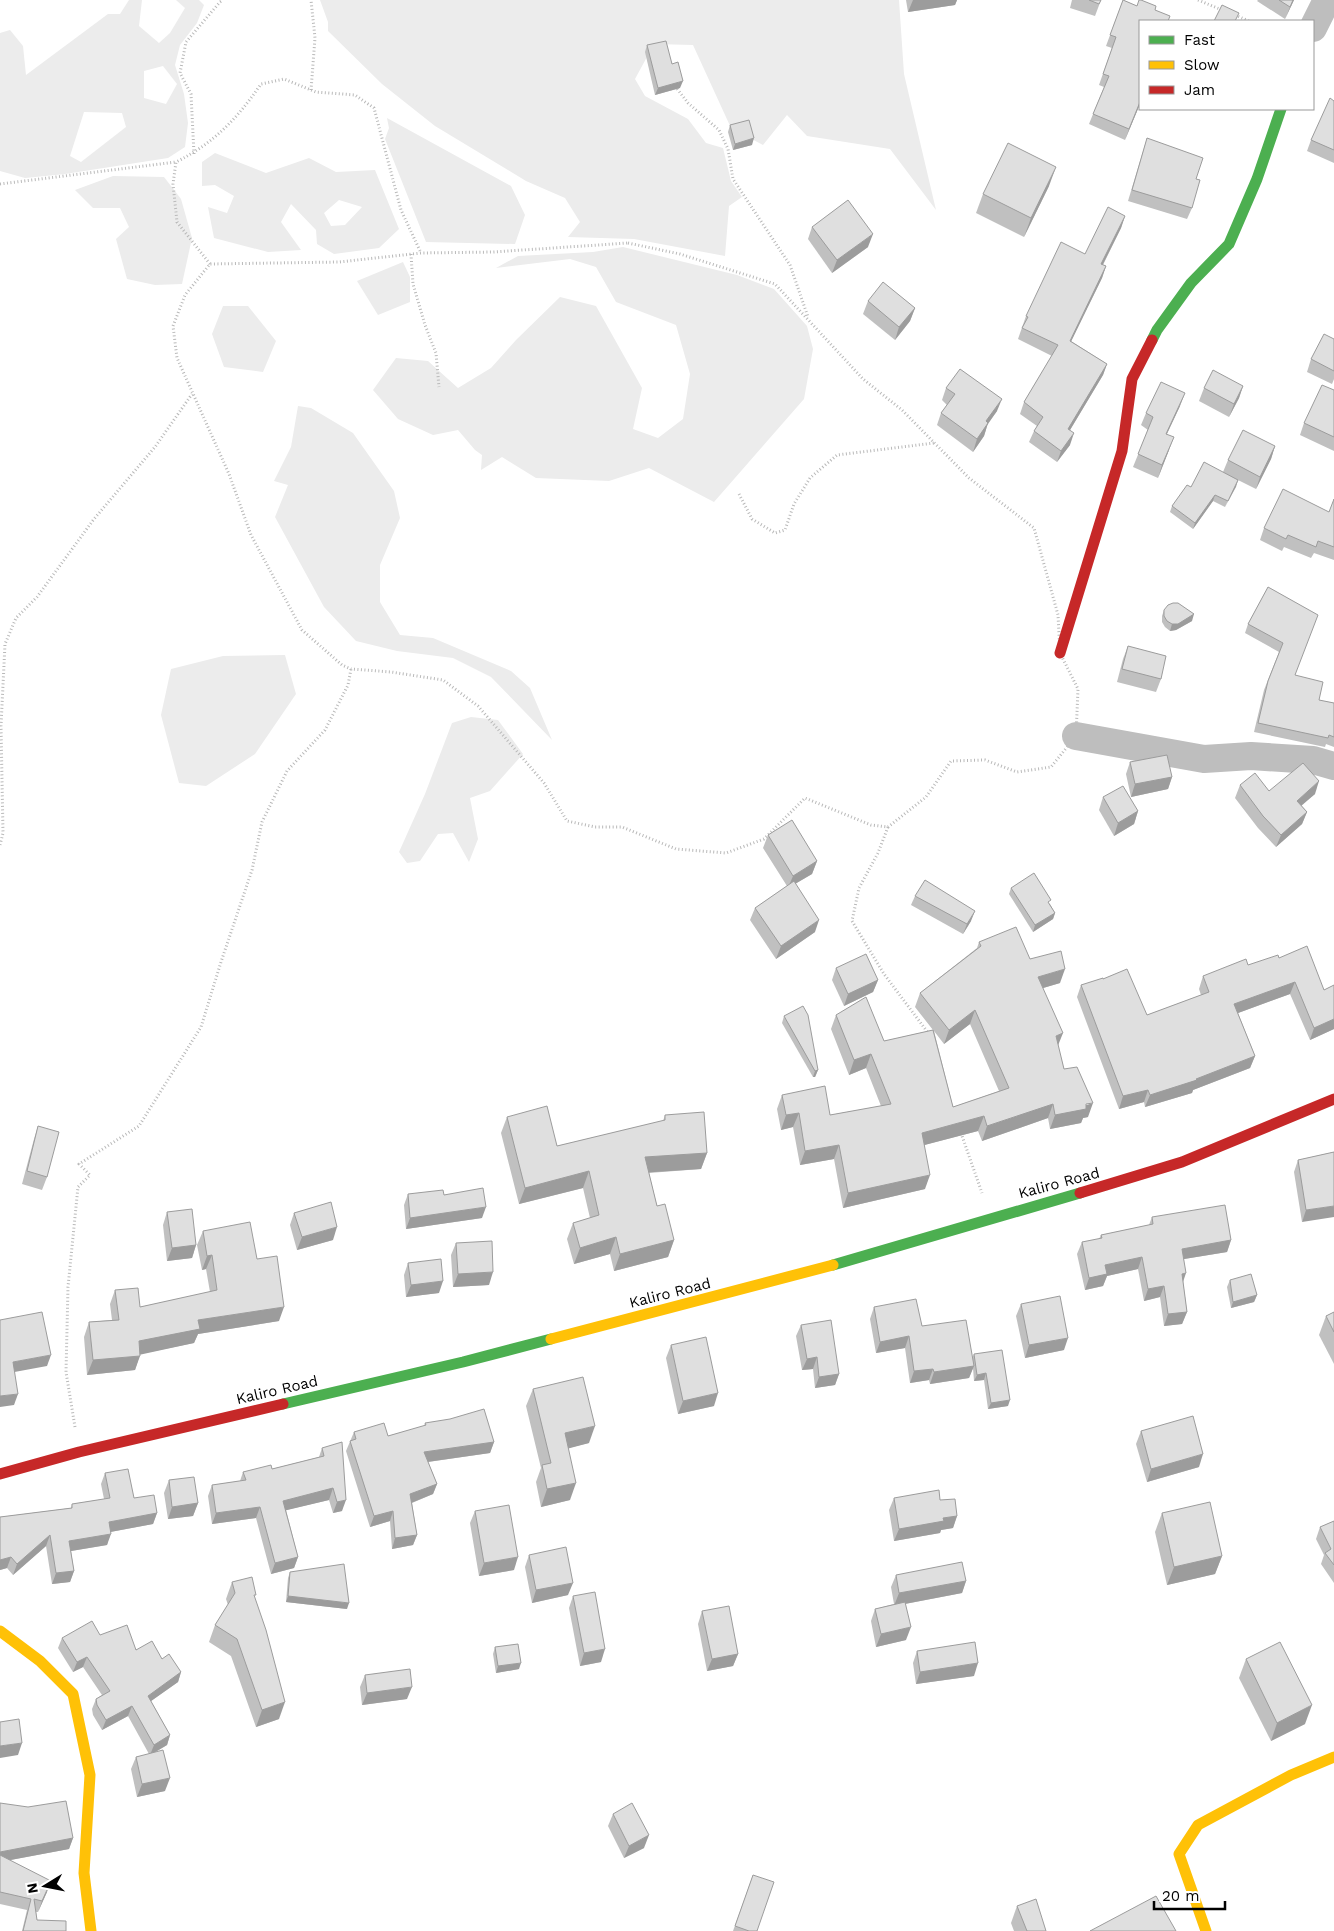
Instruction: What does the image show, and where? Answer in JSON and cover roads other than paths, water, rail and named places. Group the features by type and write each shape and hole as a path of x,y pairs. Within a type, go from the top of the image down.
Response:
{"main road":[{"path":"1060,653 1122,451 1132,379 1156,330 1191,283 1229,244 1257,179 1281,110"},
{"name":"Kaliro Road","path":"0,1474 79,1452 472,1359 824,1268 1182,1162 1334,1099"},
{"path":"0,1631 40,1661 73,1694 90,1775 84,1873 91,1931"},
{"path":"1206,1931 1179,1854 1198,1825 1292,1775 1334,1757"}],"street":[{"path":"1314,26 1327,0"},
{"path":"1076,736 1204,759 1251,756 1313,760 1334,766"}]}
